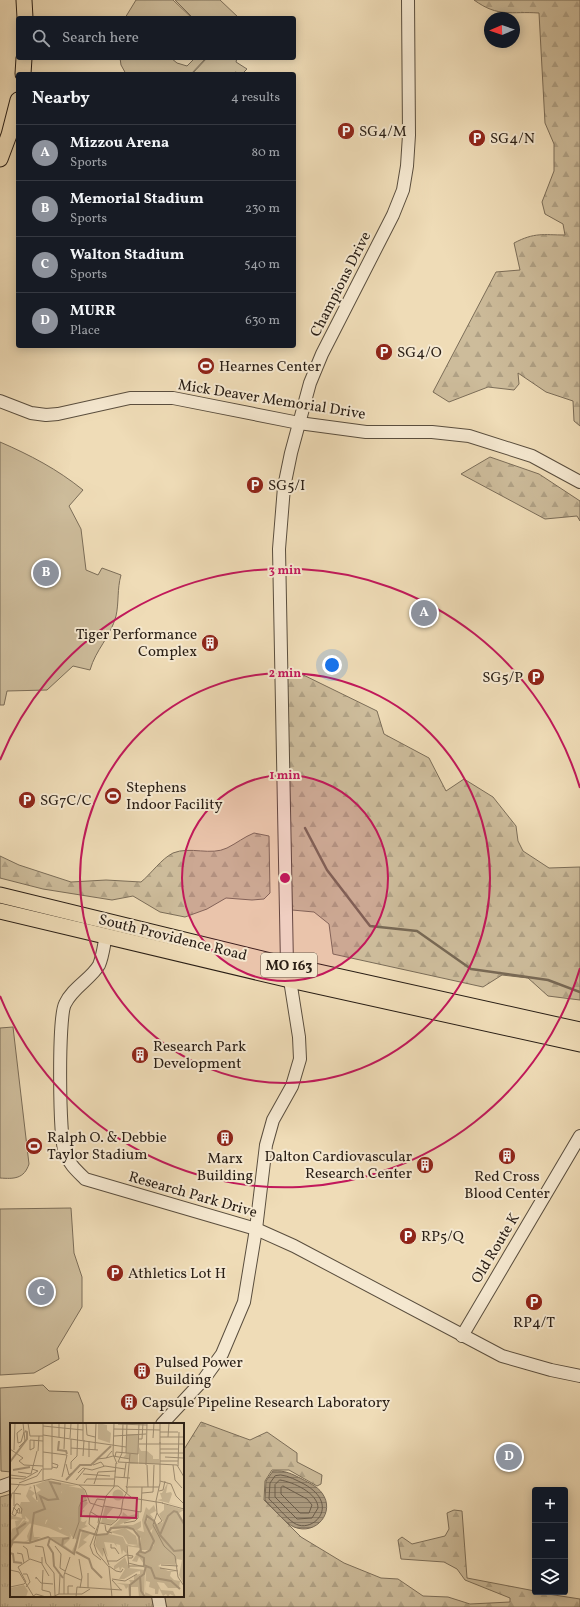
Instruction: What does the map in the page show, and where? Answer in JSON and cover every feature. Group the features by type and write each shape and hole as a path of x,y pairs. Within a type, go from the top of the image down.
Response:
{"main road":[{"path":"24,0 25,16"},
{"path":"23,72 24,60"},
{"path":"0,160 9,135 16,108"},
{"name":"South Providence Road","path":"0,895 287,965 580,1030"},
{"name":"South Providence Road","path":"0,911 290,980 580,1044"}],"street":[{"name":"Champions Drive","path":"287,965 279,549 284,486 298,423 310,383 322,354 367,270 394,215 403,190 410,135 408,0"},
{"name":"Mick Deaver Memorial Drive","path":"0,401 31,413 46,415 58,414 130,398 173,398 298,423 366,432 432,432 469,436 532,456 580,482"},
{"name":"Research Park Drive","path":"106,935 98,966 73,992 64,1005 60,1031 61,1125 65,1152 72,1168 85,1179 256,1229 294,1246 502,1356 551,1370 580,1376"},
{"path":"163,1423 204,1379 222,1354 244,1302 256,1229 266,1145 273,1120 292,1086 300,1059 299,1036 290,980"},
{"name":"Old Route K","path":"462,1336 580,1136"},
{"path":"0,1487 10,1483"},
{"path":"158,1597 160,1607"}],"green space":[{"path":"136,0 173,0 190,16 126,16"},
{"path":"175,0 220,0 237,16 191,16"},
{"path":"474,0 580,0 580,426 574,421 573,401 546,392 518,373 519,384 514,390 488,387 449,402 433,392 496,272 520,270 514,243 521,239 534,236 565,235 563,224 545,214 542,202 554,171 554,144 545,123 539,13 505,12 483,6"},
{"path":"120,60 173,60 177,63 187,66 193,60 204,60 193,72 125,72"},
{"path":"205,60 236,60 236,62 247,69 244,72 194,72"},
{"path":"0,442 43,463 63,475 83,490 69,506 81,529 86,570 98,575 102,568 121,575 116,616 90,670 73,666 47,690 7,691 4,705 0,705"},
{"path":"490,457 539,474 580,501 580,521 577,516 545,519 461,474"},
{"path":"287,667 377,711 384,734 429,758 446,791 464,779 493,797 516,826 518,841 523,851 549,868 580,867 580,1000 548,996 528,978 502,975 483,987 333,954 329,924 314,912 292,910"},
{"path":"254,833 269,836 270,893 264,899 252,900 226,898 207,909 185,917 160,912 133,896 112,900 43,889 0,878 0,856 19,865 71,882 106,880 141,882 164,859 173,853 186,850 221,850"},
{"path":"13,1027 29,1164 24,1173 18,1177 0,1178 0,1028"},
{"path":"71,1208 74,1253 82,1277 82,1307 57,1349 59,1359 34,1373 0,1375 0,1209"},
{"path":"43,1385 49,1391 78,1392 83,1405 83,1423 10,1423 10,1472 1,1471 0,1388"},
{"path":"201,1422 250,1440 267,1432 297,1453 297,1462 322,1475 321,1484 317,1486 289,1470 272,1470 265,1481 264,1500 301,1537 344,1563 381,1578 398,1579 423,1596 448,1597 470,1604 510,1602 510,1598 465,1580 457,1569 444,1562 401,1559 398,1540 402,1537 412,1544 445,1536 449,1529 447,1513 454,1510 462,1511 467,1578 532,1590 532,1595 554,1595 580,1599 580,1607 167,1607 162,1597 184,1597 184,1449"},
{"path":"10,1494 10,1597 171,1597 179,1607 0,1607 0,1497"}],"water":[{"path":"273,1471 285,1472 318,1488 326,1500 327,1508 322,1520 310,1528 302,1529 294,1527 283,1519 265,1500 266,1481"}],"waterway":[{"path":"305,828 327,870 370,926 417,931 471,969 548,980 580,992"}],"place":[{"name":"SG4/M","path":"346,131"},
{"name":"SG4/N","path":"477,138"},
{"name":"SG4/O","path":"384,352"},
{"name":"Hearnes Center","path":"206,366"},
{"name":"SG5/I","path":"255,485"},
{"name":"Memorial Stadium","path":"46,573"},
{"name":"Mizzou Arena","path":"424,613"},
{"name":"Tiger Performance Complex","path":"210,643"},
{"name":"SG5/P","path":"536,677"},
{"name":"Stephens Indoor Facility","path":"113,796"},
{"name":"SG7C/C","path":"27,800"},
{"name":"Research Park Development","path":"140,1055"},
{"name":"Marx Building","path":"225,1138"},
{"name":"Ralph O. & Debbie Taylor Stadium","path":"34,1146"},
{"name":"Red Cross Blood Center","path":"507,1156"},
{"name":"Dalton Cardiovascular Research Center","path":"425,1165"},
{"name":"RP5/Q","path":"408,1236"},
{"name":"Athletics Lot H","path":"115,1273"},
{"name":"Walton Stadium","path":"41,1292"},
{"name":"RP4/T","path":"534,1302"},
{"name":"Pulsed Power Building","path":"142,1371"},
{"name":"Capsule Pipeline Research Laboratory","path":"129,1402"},
{"name":"MURR","path":"509,1457"}]}
